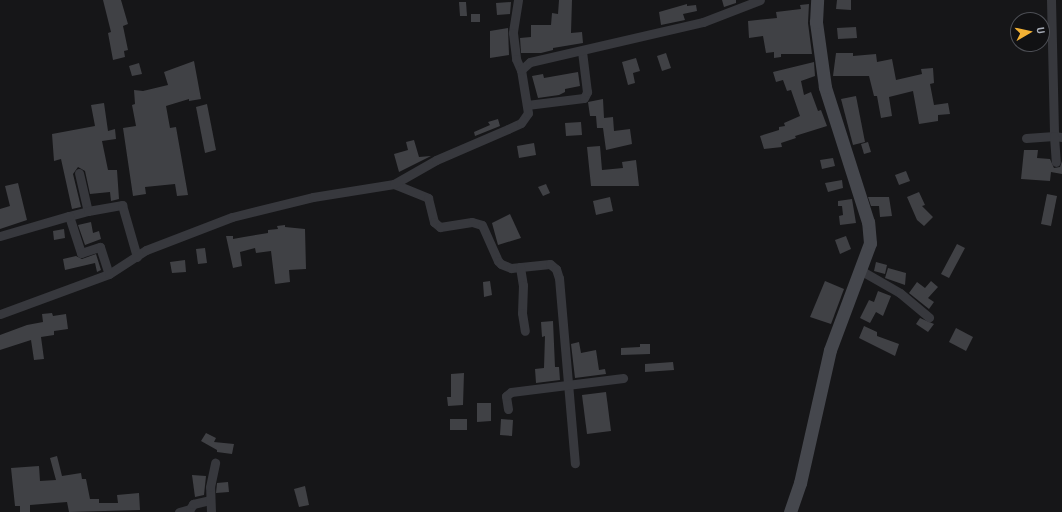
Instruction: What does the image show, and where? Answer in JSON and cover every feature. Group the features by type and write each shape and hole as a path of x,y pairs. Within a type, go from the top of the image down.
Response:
{"street":[{"path":"0,314 109,274 146,250 232,217 313,197 394,184 436,160 521,123 526,117 527,105 521,70 516,59 513,33 518,0"},
{"path":"521,70 536,60 582,51 702,22 760,0"},
{"path":"790,512 800,483 830,350 870,243 870,233 825,87 816,22 818,0"},
{"path":"1051,0 1058,137 1056,162"},
{"path":"527,105 584,98 587,92 582,51"},
{"path":"1026,138 1058,137"},
{"path":"79,173 88,210"},
{"path":"394,184 428,198 434,222 440,228 472,222 482,226 498,261 506,267 550,264 558,274 570,386 575,464"},
{"path":"0,236 88,210 122,204 137,256"},
{"path":"69,216 81,253 100,247 109,274"},
{"path":"520,267 525,331"},
{"path":"860,270 900,293 929,317"},
{"path":"508,409 506,398 509,393 623,378"},
{"path":"211,512 210,500 215,463"},
{"path":"179,512 190,509 193,504 210,500"}],"building":[{"path":"103,0 121,0 128,24 123,26 128,50 124,51 125,57 113,60 108,33 111,32"},
{"path":"559,0 572,0 571,33 582,32 583,43 553,48 553,50 541,53 521,53 520,38 531,37 531,25 551,25 552,13 558,14"},
{"path":"722,0 736,0 736,3 724,7"},
{"path":"837,0 851,0 851,10 836,9"},
{"path":"459,2 466,2 467,16 460,16"},
{"path":"511,2 510,14 497,15 496,3"},
{"path":"687,4 687,6 696,5 697,11 683,14 685,20 661,25 659,12"},
{"path":"809,4 808,23 812,54 781,54 781,57 774,58 774,52 766,53 763,36 749,38 748,21 777,18 776,12 801,9 800,5"},
{"path":"471,14 480,14 480,22 471,22"},
{"path":"856,27 857,38 838,39 837,28"},
{"path":"508,28 509,55 490,58 490,31"},
{"path":"666,53 671,68 662,71 657,56"},
{"path":"836,53 853,53 853,56 876,54 877,62 892,59 896,80 922,74 921,69 933,68 934,83 930,84 934,105 948,103 950,114 938,115 938,121 919,124 913,91 889,97 892,116 881,118 877,96 874,96 869,76 833,76"},
{"path":"636,58 640,71 633,73 635,83 628,85 622,62"},
{"path":"194,61 201,99 189,101 189,99 166,106 170,128 176,127 188,195 177,196 175,184 145,187 146,194 133,196 123,128 136,126 132,105 135,104 134,90 143,91 168,85 164,72"},
{"path":"814,62 815,76 801,81 804,95 811,92 818,111 821,110 827,126 795,136 796,138 781,143 782,147 764,149 760,136 779,130 779,127 785,126 784,123 800,116 791,90 787,91 783,80 776,82 773,72"},
{"path":"139,63 142,74 132,76 129,66"},
{"path":"578,72 580,86 565,89 565,92 559,95 538,98 532,76 543,74 544,78"},
{"path":"856,96 865,142 853,145 841,99"},
{"path":"603,99 604,118 613,117 614,131 630,129 632,144 606,150 603,128 597,128 596,116 590,116 588,102"},
{"path":"104,103 108,131 115,129 116,139 102,141 108,170 117,170 119,199 111,201 110,192 90,194 85,171 78,167 73,174 81,207 72,209 61,159 54,161 52,134 95,126 91,105"},
{"path":"207,104 216,150 205,153 196,107"},
{"path":"498,119 500,126 475,136 474,132 490,125 488,122"},
{"path":"581,122 582,135 566,136 565,123"},
{"path":"414,140 419,157 431,156 399,172 394,154 408,150 406,142"},
{"path":"868,142 871,152 864,154 861,144"},
{"path":"534,143 536,155 519,158 517,146"},
{"path":"600,146 602,170 623,168 622,162 636,160 639,186 591,186 587,147"},
{"path":"1024,150 1038,150 1037,158 1050,159 1054,168 1060,167 1062,161 1062,174 1051,172 1050,181 1021,179"},
{"path":"833,158 835,166 822,169 820,160"},
{"path":"906,171 910,181 899,185 895,175"},
{"path":"842,180 843,188 828,192 825,183"},
{"path":"18,183 27,220 0,229 0,209 10,206 5,186"},
{"path":"546,184 550,193 543,196 538,187"},
{"path":"919,192 925,205 922,206 933,217 924,226 917,220 907,197"},
{"path":"1047,194 1057,196 1051,226 1041,224"},
{"path":"610,197 613,211 596,215 593,201"},
{"path":"868,197 889,197 892,216 880,217 879,206 871,206"},
{"path":"852,199 856,223 840,225 839,216 843,215 842,206 838,206 838,201"},
{"path":"510,214 521,238 498,245 492,223"},
{"path":"91,222 93,233 99,231 101,239 85,245 78,225"},
{"path":"285,225 285,227 305,229 306,269 289,270 290,282 275,284 271,251 256,253 255,248 240,252 242,266 233,268 226,236 233,236 233,239 268,233 268,230 278,229 277,226"},
{"path":"64,229 65,238 54,240 53,231"},
{"path":"846,236 851,249 840,254 835,240"},
{"path":"957,244 965,248 949,278 941,274"},
{"path":"205,248 207,263 198,264 196,249"},
{"path":"96,254 101,270 97,272 95,263 65,270 63,259 76,256 82,259"},
{"path":"185,260 186,272 172,273 170,262"},
{"path":"876,262 887,265 885,274 874,271"},
{"path":"888,268 906,273 905,285 885,278"},
{"path":"490,281 492,295 484,297 483,282"},
{"path":"825,281 844,289 831,324 810,317"},
{"path":"931,281 938,287 928,298 934,302 929,309 909,293 917,282 925,288"},
{"path":"878,291 891,296 883,316 876,312 870,323 860,318 869,300 874,302"},
{"path":"52,313 53,316 66,314 68,329 54,331 54,335 41,337 44,359 34,360 31,340 0,350 0,335 27,325 43,322 42,314"},
{"path":"920,318 934,324 928,332 916,324"},
{"path":"553,321 555,367 559,367 560,380 536,383 535,369 544,368 545,336 542,337 541,322"},
{"path":"864,326 877,332 877,336 899,344 895,356 859,338"},
{"path":"956,328 973,337 966,351 949,342"},
{"path":"579,342 581,353 596,350 599,370 605,369 606,374 575,378 571,344"},
{"path":"640,344 650,344 650,354 621,355 621,348 640,347"},
{"path":"673,362 674,370 645,372 645,364"},
{"path":"464,373 463,405 448,406 447,397 451,397 451,374"},
{"path":"606,392 611,431 587,434 582,395"},
{"path":"477,403 491,403 491,421 477,422"},
{"path":"450,419 467,419 467,430 450,430"},
{"path":"501,419 513,420 512,436 500,435"},
{"path":"206,433 216,438 214,442 234,444 232,454 217,452 217,450 201,441"},
{"path":"57,456 62,476 81,473 82,479 86,479 90,499 99,499 99,503 118,503 117,495 139,493 140,510 69,512 67,502 30,505 30,512 20,512 20,506 15,506 11,468 39,466 40,481 56,480 50,458"},
{"path":"192,475 206,476 204,495 195,497"},
{"path":"228,482 229,492 216,493 217,483"},
{"path":"305,486 309,505 299,507 294,489"}]}
